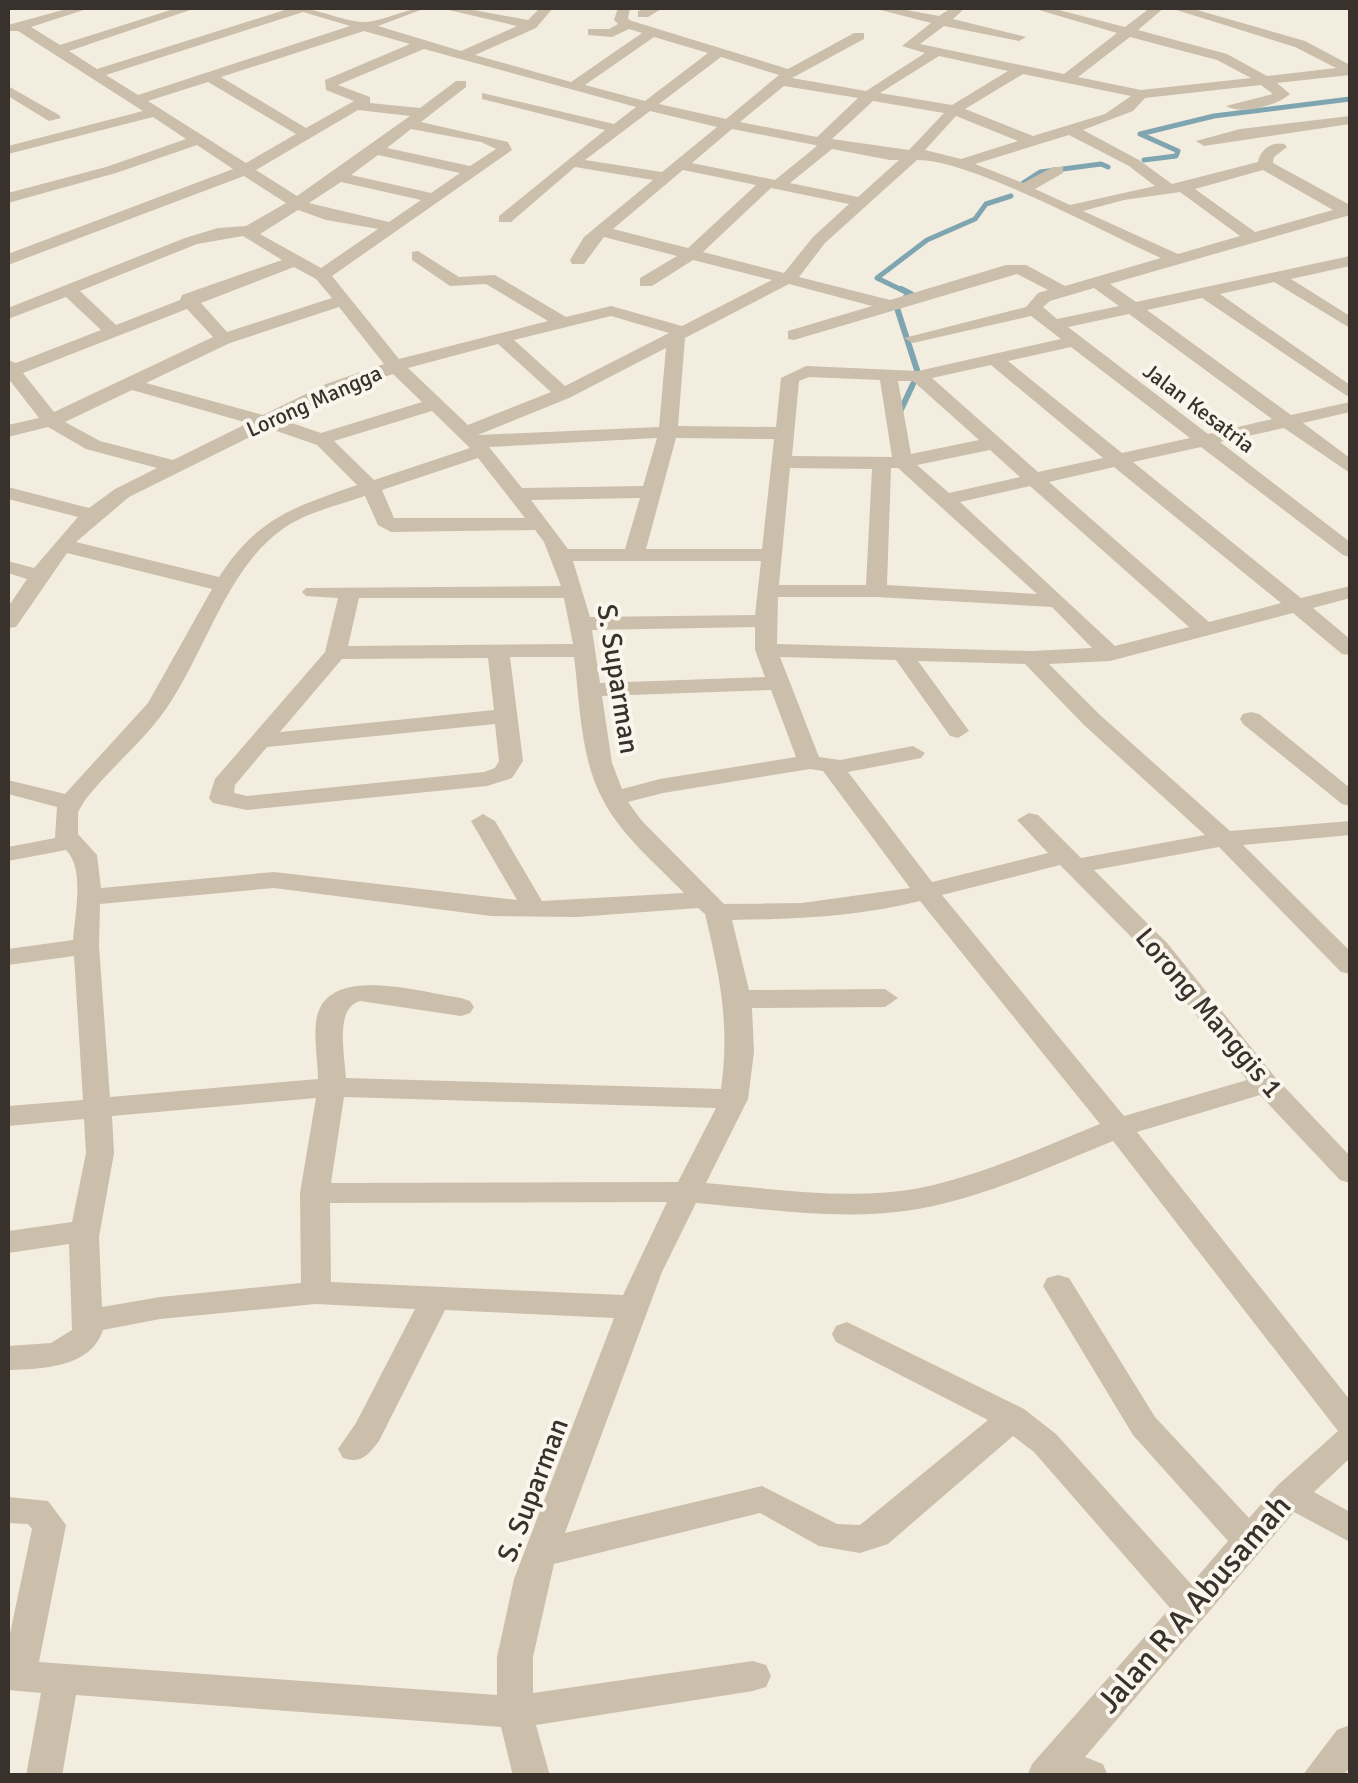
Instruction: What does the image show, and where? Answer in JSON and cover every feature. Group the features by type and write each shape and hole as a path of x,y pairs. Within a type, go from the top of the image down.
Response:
{"street":[{"path":"14,27 83,8"},
{"path":"131,8 149,16"},
{"path":"56,51 189,8"},
{"path":"95,74 303,8 461,56 650,106 825,142 912,156 932,154 1024,190 1176,259"},
{"path":"138,100 420,8"},
{"path":"446,8 531,25"},
{"path":"461,56 531,25 547,8"},
{"path":"624,8 621,20 627,24 719,52 786,78 954,110 1029,140"},
{"path":"880,8 1018,38"},
{"path":"959,8 908,44 1140,94 1350,70"},
{"path":"1038,8 1058,10 1222,57 1264,80 1283,96 1233,106"},
{"path":"1066,80 1158,8"},
{"path":"1184,8 1291,41 1350,70"},
{"path":"982,63 1058,10"},
{"path":"593,32 610,33 627,24"},
{"path":"14,27 138,100 300,205 326,215 371,242"},
{"path":"573,87 652,32"},
{"path":"578,260 600,232 786,78 859,36"},
{"path":"8,260 247,170 365,100 328,85 423,44"},
{"path":"506,219 572,162 719,52"},
{"path":"611,311 692,254 825,142 868,96 936,52"},
{"path":"8,1358 70,1350 88,1334 85,1231 100,1153 86,946 90,896 87,860 70,842 64,821 71,803 158,705 255,541 271,524 295,512 372,489 474,442 789,278 819,240 912,156 954,110 1019,70"},
{"path":"208,76 309,136"},
{"path":"8,314 207,236 250,231 300,205 455,88 426,90"},
{"path":"8,90 54,118"},
{"path":"963,164 1120,113 1140,94"},
{"path":"487,96 617,129"},
{"path":"322,275 504,150 499,143 426,110 360,106"},
{"path":"8,150 157,112"},
{"path":"1204,141 1250,130 1276,131 1350,120"},
{"path":"407,124 485,138"},
{"path":"1067,128 1120,154 1252,237"},
{"path":"8,198 112,170 198,140"},
{"path":"1265,165 1267,156 1279,146"},
{"path":"374,149 474,172"},
{"path":"572,162 665,177"},
{"path":"682,164 860,202"},
{"path":"1068,210 1265,165 1349,210"},
{"path":"1024,190 1058,170"},
{"path":"341,177 436,199"},
{"path":"914,338 1349,210"},
{"path":"326,215 391,227"},
{"name":"S. Suparman","path":"250,231 259,244 322,275 396,366 474,442 542,524 561,555 573,592 600,763 614,799 633,826 712,906 738,999 740,1052 734,1099 633,1308 531,1579 514,1658 515,1712 532,1776"},
{"path":"600,232 893,306"},
{"path":"418,256 461,283 489,279 561,321"},
{"path":"174,466 103,448 51,421 9,370 294,261"},
{"path":"1054,325 1350,261"},
{"name":"Jalan Kesatria","path":"794,335 893,306 975,276 1020,269 1048,300 1054,325 1350,552"},
{"path":"1277,277 1350,323"},
{"path":"1097,282 1350,467"},
{"path":"69,290 112,331"},
{"path":"1205,292 1350,393"},
{"path":"188,299 224,339"},
{"path":"8,431 51,421 224,339 343,300"},
{"name":"Lorong Mangga","path":"8,622 62,545 90,514 174,466 332,388 396,366 611,311 681,334"},
{"path":"634,555 668,432 681,334"},
{"path":"502,338 563,394"},
{"path":"1075,341 918,376 796,373 790,378 788,434 768,591 766,650 779,684 821,764 1118,1128 1350,1423"},
{"path":"994,359 1350,650"},
{"path":"876,591 892,462 888,376"},
{"path":"918,376 1206,631"},
{"path":"132,384 320,438 372,489 384,521 391,526 542,524"},
{"path":"320,438 435,404"},
{"path":"944,500 1350,407"},
{"path":"474,442 668,432 788,434"},
{"path":"784,462 892,462 994,444"},
{"path":"892,462 944,500 1058,600 1110,654"},
{"path":"518,494 653,492"},
{"path":"8,493 90,514"},
{"path":"62,545 167,574 228,585"},
{"path":"561,555 772,555"},
{"path":"8,567 40,576"},
{"path":"768,591 876,591 1058,600"},
{"path":"313,592 573,592"},
{"path":"350,592 336,653 223,784 220,798 247,803 497,776 510,767 511,761 498,651"},
{"path":"766,650 1030,658 1110,654 1350,592"},
{"path":"336,653 498,651 583,637 756,620"},
{"path":"315,675 460,651"},
{"path":"902,654 958,731"},
{"path":"1030,658 1224,840 1350,966"},
{"path":"590,690 779,684"},
{"path":"260,741 504,716"},
{"path":"1251,719 1350,799"},
{"path":"614,799 711,776 913,752"},
{"path":"8,787 71,803"},
{"name":"Lorong Manggis 1","path":"1029,820 1159,950 1265,1084 1350,1173"},
{"path":"483,821 535,910"},
{"path":"90,896 274,880 491,908 847,908 1071,861 1350,828"},
{"path":"8,854 70,842"},
{"path":"8,957 86,946"},
{"path":"316,1293 315,1193 332,1087 331,1011 342,997 360,992 461,1007"},
{"path":"738,999 886,998"},
{"path":"315,1193 686,1192 835,1204 916,1199 980,1183 1118,1128 1265,1084"},
{"path":"8,1116 332,1087 734,1099"},
{"path":"8,1242 85,1231"},
{"path":"1058,1286 1144,1426 1249,1541"},
{"path":"88,1322 160,1308 316,1293 633,1308"},
{"path":"354,1449 376,1418 437,1296"},
{"path":"847,1334 1014,1418 1045,1443 1192,1607"},
{"path":"541,1553 762,1500 780,1506 835,1540 865,1539 876,1534 1014,1418"},
{"name":"Jalan R A Abusamah","path":"1064,1771 1192,1607 1249,1541 1290,1494 1350,1440"},
{"path":"1290,1494 1350,1528"},
{"path":"8,1510 36,1512 49,1525 13,1676 515,1712 753,1676"},
{"path":"44,1776 61,1681"},
{"path":"1320,1776 1350,1741"}],"waterway":[{"path":"1144,160 1176,156 1178,151 1140,134 1214,116 1350,99"},
{"path":"1023,183 1040,172 1101,164 1108,167"},
{"path":"906,292 877,278 927,240 975,219 986,204 1011,196"},
{"path":"901,289 911,294 906,297"},
{"path":"896,305 917,370"},
{"path":"898,416 913,384"}]}
